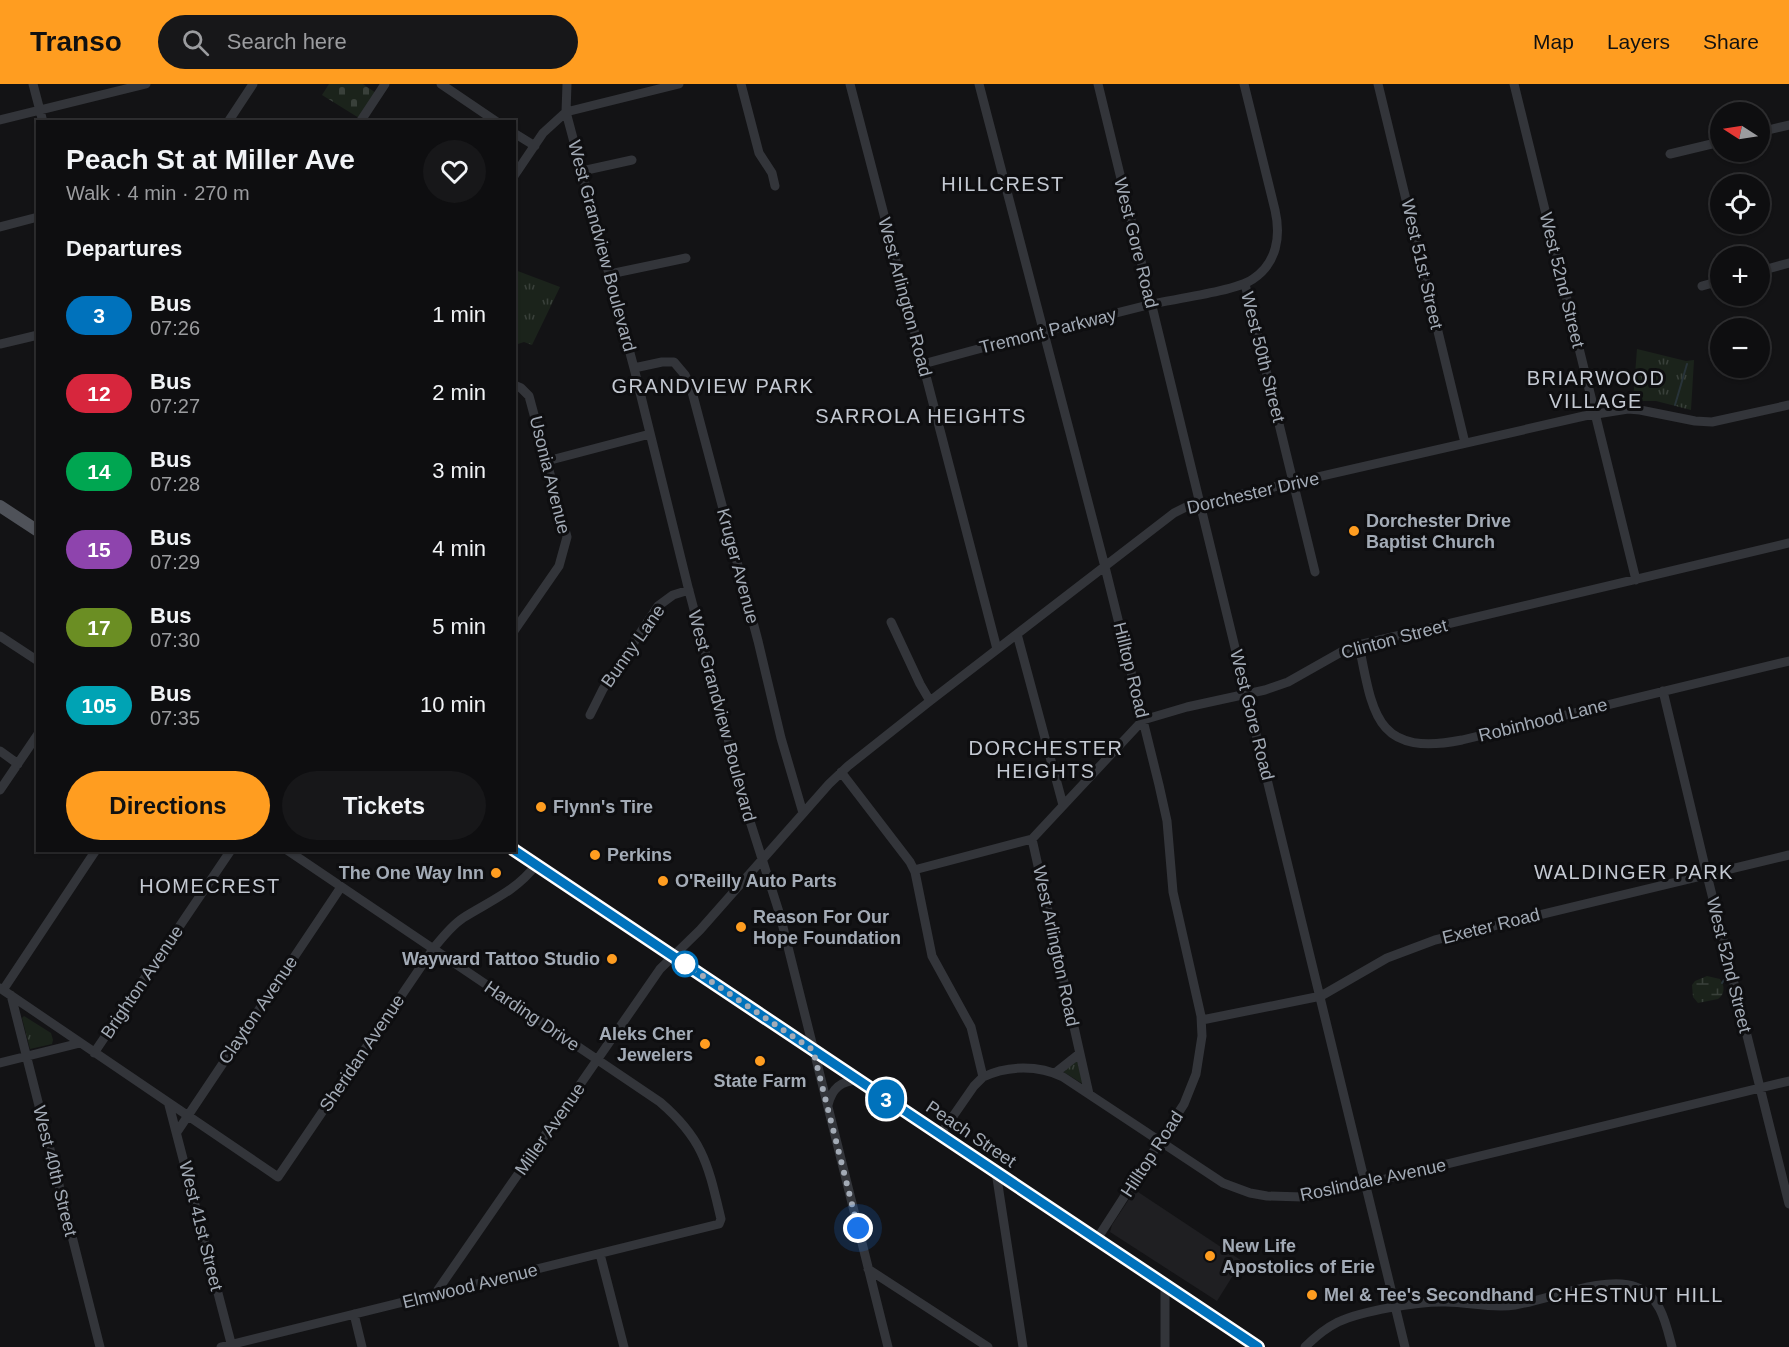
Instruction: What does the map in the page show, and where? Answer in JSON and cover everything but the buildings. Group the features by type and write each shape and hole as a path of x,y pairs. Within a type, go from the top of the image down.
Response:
{"main road":[{"path":"0,506 36,530"},
{"name":"Peach Street","path":"516,851 1258,1347"}],"street":[{"path":"33,84 42,120"},
{"path":"0,120 146,84"},
{"path":"229,120 253,84"},
{"path":"361,120 385,84"},
{"path":"441,84 494,120"},
{"name":"West Grandview Boulevard","path":"567,84 566,112 610,274 749,818 777,904 888,1347"},
{"path":"516,173 549,126 566,112 679,84"},
{"path":"741,84 759,153 772,173 775,186"},
{"name":"West Arlington Road","path":"850,84 997,649"},
{"name":"Hilltop Road","path":"979,84 1143,720 1167,821 1173,892 1202,1020 1199,1059 1189,1093 1179,1113 1096,1239"},
{"name":"West Gore Road","path":"1098,84 1406,1347"},
{"name":"West 50th Street","path":"1244,84 1279,232 1278,244 1268,264 1260,274 1245,284 1315,572"},
{"name":"West 51st Street","path":"1378,84 1465,443"},
{"name":"West 52nd Street","path":"1514,84 1636,580"},
{"path":"1770,130 1789,125"},
{"path":"516,134 535,146"},
{"path":"1670,154 1710,144"},
{"path":"582,171 632,160"},
{"path":"0,227 36,218"},
{"path":"610,274 686,258"},
{"path":"1770,268 1789,263"},
{"name":"Tremont Parkway","path":"923,364 1151,305 1245,284"},
{"path":"1702,286 1710,284"},
{"path":"0,344 36,335"},
{"name":"Kruger Avenue","path":"634,368 662,362 674,363 692,387 781,738 803,813"},
{"name":"Usonia Avenue","path":"516,386 529,396 565,526 566,546 559,566 516,628"},
{"name":"Dorchester Drive","path":"762,858 841,772 1174,513 1186,507 1594,414 1640,410 1695,421 1712,422 1789,405"},
{"path":"547,461 650,434"},
{"name":"Clinton Street","path":"1143,720 1187,707 1265,690 1288,682 1338,652 1359,645 1789,543"},
{"name":"Bunny Lane","path":"590,715 603,689 658,606 669,597 689,590"},
{"path":"891,622 930,701"},
{"path":"1017,634 1064,805"},
{"path":"0,636 36,660"},
{"name":"Robinhood Lane","path":"1359,645 1375,713 1392,735 1415,745 1437,745 1462,740 1789,661"},
{"name":"West 52nd Street","path":"1663,691 1789,1204"},
{"path":"914,870 1032,839 1143,720"},
{"path":"0,790 36,737"},
{"path":"0,751 18,764"},
{"path":"841,772 910,862 914,870 932,956 971,1027 983,1077 974,1086 940,1135"},
{"name":"West Arlington Road","path":"1032,839 1078,1054 1089,1094"},
{"path":"95,852 4,991 187,1117"},
{"name":"Brighton Avenue","path":"94,1053 230,852"},
{"name":"Harding Drive","path":"291,852 660,1101 691,1133 705,1157 721,1219 719,1224"},
{"name":"Exeter Road","path":"1202,1020 1321,996 1387,958 1435,940 1789,855"},
{"name":"Miller Avenue","path":"435,1294 660,969 674,957 762,858"},
{"name":"Sheridan Avenue","path":"187,1117 278,1177 433,949 455,925 518,885 536,865"},
{"name":"Clayton Avenue","path":"177,1132 341,887"},
{"name":"West 40th Street","path":"4,991 26,1056 100,1347"},
{"path":"0,1063 80,1043"},
{"path":"1055,1073 1078,1054"},
{"name":"Roslindale Avenue","path":"983,1077 1004,1070 1026,1068 1055,1073 1215,1179 1250,1193 1276,1197 1303,1197 1367,1183 1789,1081"},
{"path":"827,1107 831,1094 839,1084 858,1080"},
{"name":"West 41st Street","path":"169,1105 232,1346"},
{"path":"996,1172 1023,1347"},
{"name":"Elmwood Avenue","path":"221,1347 719,1224"},
{"path":"600,1254 624,1347"},
{"path":"868,1269 988,1347"},
{"path":"1305,1347 1344,1320 1396,1308 1442,1302 1507,1306 1600,1285 1616,1284 1631,1285 1645,1291 1656,1301 1672,1347"},
{"path":"1165,1285 1165,1347"},
{"path":"354,1314 362,1347"}],"shaded area":[{"path":"1135,1190 1242,1261 1217,1301 1110,1232 1112,1225"}],"green space":[{"path":"329,84 363,84 376,93 359,118 322,95"},
{"path":"516,270 560,287 532,345 524,342 518,344 516,339"},
{"path":"1637,349 1686,361 1694,360 1691,410 1656,401 1633,401"},
{"path":"1707,976 1720,979 1723,992 1718,999 1698,1003 1693,997 1692,985 1695,981"},
{"path":"24,1016 51,1033 52,1044 30,1049 22,1018"},
{"path":"1077,1060 1083,1084 1062,1071"}],"waterway":[{"path":"1675,405 1687,364"},
{"path":"1722,983 1727,975"}],"bus line":[{"name":"3","path":"516,851 1258,1347"}],"place":[{"name":"Dorchester Drive Baptist Church","path":"1354,531"},
{"name":"Flynn's Tire","path":"541,807"},
{"name":"Perkins","path":"595,855"},
{"name":"The One Way Inn","path":"496,873"},
{"name":"O'Reilly Auto Parts","path":"663,881"},
{"name":"Reason For Our Hope Foundation","path":"741,927"},
{"name":"Wayward Tattoo Studio","path":"612,959"},
{"name":"Aleks Cher Jewelers","path":"705,1044"},
{"name":"State Farm","path":"760,1061"},
{"name":"New Life Apostolics of Erie","path":"1210,1256"},
{"name":"Mel & Tee's Secondhand","path":"1312,1295"}],"district":[{"name":"HILLCREST","path":"1003,184"},
{"name":"GRANDVIEW PARK","path":"713,386"},
{"name":"BRIARWOOD VILLAGE","path":"1596,390"},
{"name":"SARROLA HEIGHTS","path":"921,416"},
{"name":"DORCHESTER HEIGHTS","path":"1046,760"},
{"name":"WALDINGER PARK","path":"1634,872"},
{"name":"HOMECREST","path":"210,886"},
{"name":"CHESTNUT HILL","path":"1636,1295"}],"route":[{"path":"685,964 813,1050 858,1228"}]}
